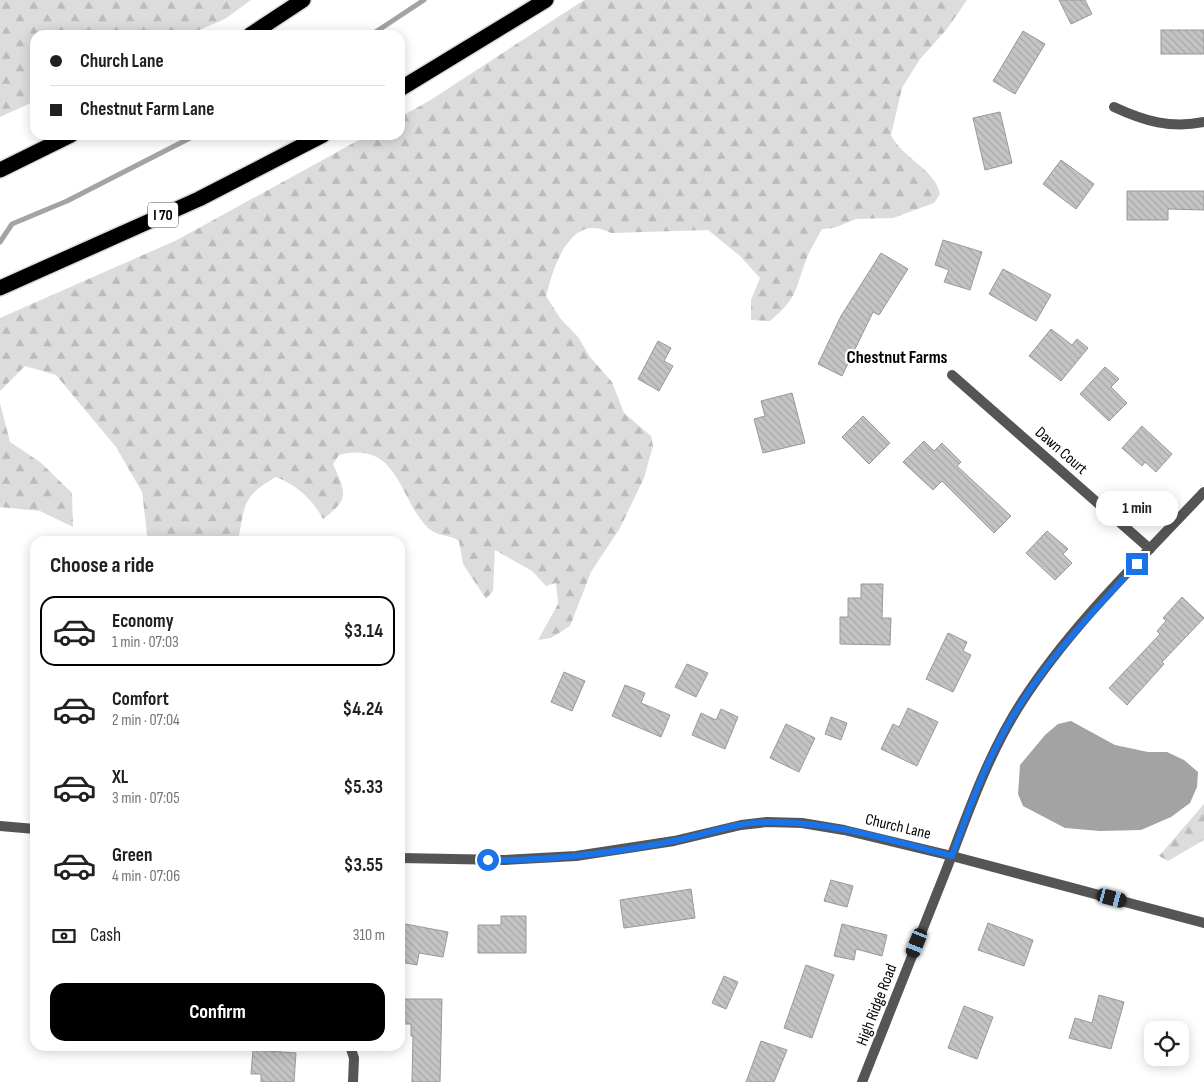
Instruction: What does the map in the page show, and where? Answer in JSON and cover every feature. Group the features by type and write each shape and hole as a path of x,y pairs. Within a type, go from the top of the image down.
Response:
{"highway":[{"path":"258,30 303,0"},
{"path":"405,86 546,0"},
{"path":"0,170 61,140"},
{"name":"I 70","path":"0,288 199,199 313,140"}],"street":[{"path":"1114,107 1140,120 1166,125 1188,125 1204,122"},
{"name":"Dawn Court","path":"952,375 1150,549"},
{"name":"High Ridge Road","path":"862,1082 952,856 976,790 998,742 1051,661 1078,628 1204,492"},
{"name":"Church Lane","path":"405,858 505,860 576,856 674,841 741,825 767,822 802,823 844,830 952,856 1204,922"},
{"path":"0,826 30,829"},
{"path":"352,1051 354,1058 353,1082"}],"green space":[{"path":"0,0 251,0 225,19 200,30 30,30 30,103 0,117"},
{"path":"584,0 967,0 947,29 920,59 902,88 891,135 896,143 932,177 940,194 934,203 893,218 856,219 834,228 822,229 808,256 794,294 770,321 751,320 751,300 760,278 740,256 708,230 611,233 597,228 585,229 575,235 566,245 559,257 546,296 560,318 578,337 590,357 612,382 624,413 651,436 653,446 644,478 620,528 591,572 570,626 551,638 538,640 558,604 556,583 546,586 532,571 495,550 493,591 486,599 463,564 459,541 452,537 435,533 428,528 418,516 395,475 386,464 374,456 359,453 339,455 333,464 341,482 343,495 338,506 323,519 304,494 291,484 276,477 251,496 244,510 239,536 147,536 142,492 116,447 56,375 25,366 0,391 0,318 177,240 359,140 405,140 405,114 429,101"},
{"path":"0,403 10,442 40,462 72,493 73,527 40,511 0,507"},
{"path":"1204,804 1204,840 1168,861 1159,856"}],"shaded area":[{"path":"1071,721 1115,745 1148,752 1167,752 1184,760 1198,772 1197,787 1190,803 1171,817 1141,830 1100,831 1065,828 1023,806 1018,794 1020,765 1045,735 1058,724"}],"building":[{"path":"1059,0 1085,0 1092,14 1071,24"},
{"path":"1161,30 1204,30 1204,54 1161,54"},
{"path":"1023,31 1045,44 1015,94 993,81"},
{"path":"1000,112 1012,163 985,170 973,118"},
{"path":"1061,160 1094,184 1076,209 1043,184"},
{"path":"1127,191 1204,191 1204,210 1168,209 1168,220 1127,220"},
{"path":"943,240 982,252 970,290 944,282 949,270 935,265"},
{"path":"881,253 908,269 879,315 873,312 842,376 818,364 841,316"},
{"path":"1003,269 1051,295 1036,321 989,294"},
{"path":"1051,329 1072,345 1077,339 1088,348 1061,381 1029,356"},
{"path":"658,341 671,348 664,361 673,366 659,391 638,379"},
{"path":"1105,367 1119,379 1111,387 1127,403 1109,421 1080,394"},
{"path":"792,393 805,443 763,453 754,419 765,416 761,401"},
{"path":"863,416 890,443 869,464 842,437"},
{"path":"1142,426 1172,454 1156,472 1145,462 1142,466 1122,448"},
{"path":"924,441 934,451 942,443 961,462 957,466 1011,516 994,533 942,481 933,490 903,462"},
{"path":"1047,531 1068,549 1063,554 1072,563 1055,580 1026,553"},
{"path":"861,584 883,584 882,618 891,618 890,645 840,644 840,617 848,617 848,598 861,598"},
{"path":"1182,597 1204,618 1162,662 1164,664 1127,705 1109,688 1160,634 1157,631 1166,621 1163,618"},
{"path":"948,633 967,642 963,651 971,655 953,692 926,679"},
{"path":"687,664 708,673 696,697 675,687"},
{"path":"564,672 585,681 572,711 551,702"},
{"path":"625,685 645,693 641,703 670,715 661,737 612,716"},
{"path":"908,708 938,722 917,766 881,749 893,724 899,727"},
{"path":"721,709 738,717 725,749 692,735 701,713 716,720"},
{"path":"831,717 847,723 841,740 825,734"},
{"path":"786,724 815,738 799,772 770,758"},
{"path":"831,880 853,886 847,907 824,901"},
{"path":"691,889 695,918 624,928 620,900"},
{"path":"501,916 526,916 526,953 478,953 478,925 501,925"},
{"path":"988,923 1033,940 1024,966 978,950"},
{"path":"405,924 448,932 443,957 419,953 417,965 405,963"},
{"path":"842,924 887,935 882,956 856,949 854,960 834,956"},
{"path":"806,965 834,975 812,1038 784,1028"},
{"path":"724,976 738,982 726,1009 712,1003"},
{"path":"1099,995 1124,1002 1111,1049 1069,1038 1075,1018 1092,1023"},
{"path":"405,999 442,999 440,1082 412,1082 413,1036 411,1036 411,1024 405,1024"},
{"path":"964,1006 993,1017 977,1059 948,1048"},
{"path":"761,1041 787,1050 774,1082 746,1082"},
{"path":"253,1051 296,1053 294,1082 261,1082 261,1074 251,1074"}],"waterway":[{"path":"379,30 424,0"},
{"path":"0,242 12,224 67,201 186,140"}],"district":[{"name":"Chestnut Farms","path":"897,357"}],"route":[{"path":"488,860 576,856 624,850 674,841 741,825 767,822 802,823 844,830 952,856 976,790 998,742 1024,700 1051,661 1137,564"}]}
